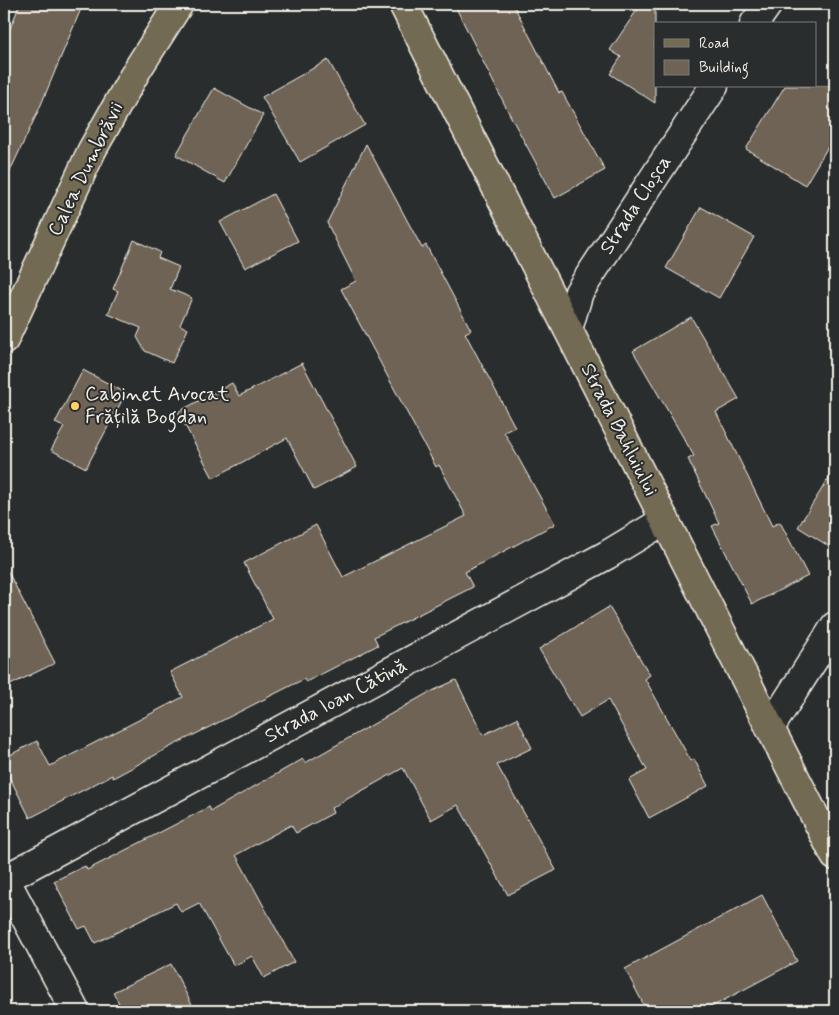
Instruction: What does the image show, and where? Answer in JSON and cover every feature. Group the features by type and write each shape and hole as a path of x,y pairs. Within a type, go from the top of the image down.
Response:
{"main road":[{"name":"Calea Dumbrăvii","path":"4,340 92,150 137,70 179,4"},
{"name":"Strada Bahluiului","path":"403,4 835,856"}],"street":[{"path":"755,22 768,4"},
{"name":"Strada Cloșca","path":"568,329 579,292 713,88"},
{"name":"Strada Ioan Cătină","path":"4,878 607,555 665,520"},
{"path":"770,728 835,626"},
{"path":"4,878 75,1011"}],"building":[{"path":"20,4 83,4 40,107 4,184 4,43"},
{"path":"454,4 513,4 559,93 562,92 605,170 555,198 511,117"},
{"path":"641,4 655,4 655,103 610,74 621,57 610,50"},
{"path":"328,60 365,125 300,162 262,97"},
{"path":"835,86 835,135 805,185 746,149 784,88"},
{"path":"214,88 263,115 225,183 176,155"},
{"path":"366,144 422,248 426,245 471,330 465,333 515,427 504,432 555,524 465,572 473,587 374,637 378,645 306,682 304,679 113,778 112,775 30,818 4,766 4,758 37,741 50,766 183,697 170,672 273,619 244,563 316,525 343,577 466,516 439,465 436,467 341,289 356,281 327,223"},
{"path":"273,194 298,241 245,268 220,222"},
{"path":"701,207 754,237 719,298 666,268"},
{"path":"134,240 160,252 158,258 179,267 170,289 192,298 180,325 188,329 172,363 145,351 137,337 141,328 108,314 118,291 113,289"},
{"path":"691,317 739,399 716,412 772,526 780,522 808,576 752,604 712,526 719,523 688,459 694,456 633,351"},
{"path":"302,363 357,467 314,490 287,438 213,478 178,412 232,383 239,396"},
{"path":"83,370 126,393 86,468 51,450 64,427 55,423"},
{"path":"835,468 835,550 798,527"},
{"path":"4,564 55,663 4,688"},
{"path":"609,607 650,675 645,679 691,761 694,759 708,786 649,818 629,780 647,770 608,700 580,717 539,649"},
{"path":"456,680 483,735 517,718 532,748 497,765 556,870 508,895 458,805 431,820 403,768 331,808 333,813 296,833 291,825 236,855 294,962 264,978 252,956 234,966 199,903 181,912 176,903 95,943 86,926 79,929 54,881 85,866 87,870 209,807 211,811 303,759 305,763 426,694"},
{"path":"762,895 797,961 704,1011 647,1011 625,969"},
{"path":"171,964 195,1011 123,1011 113,992"}],"place":[{"name":"Cabinet Avocat Frățilă Bogdan","path":"75,406"}]}
